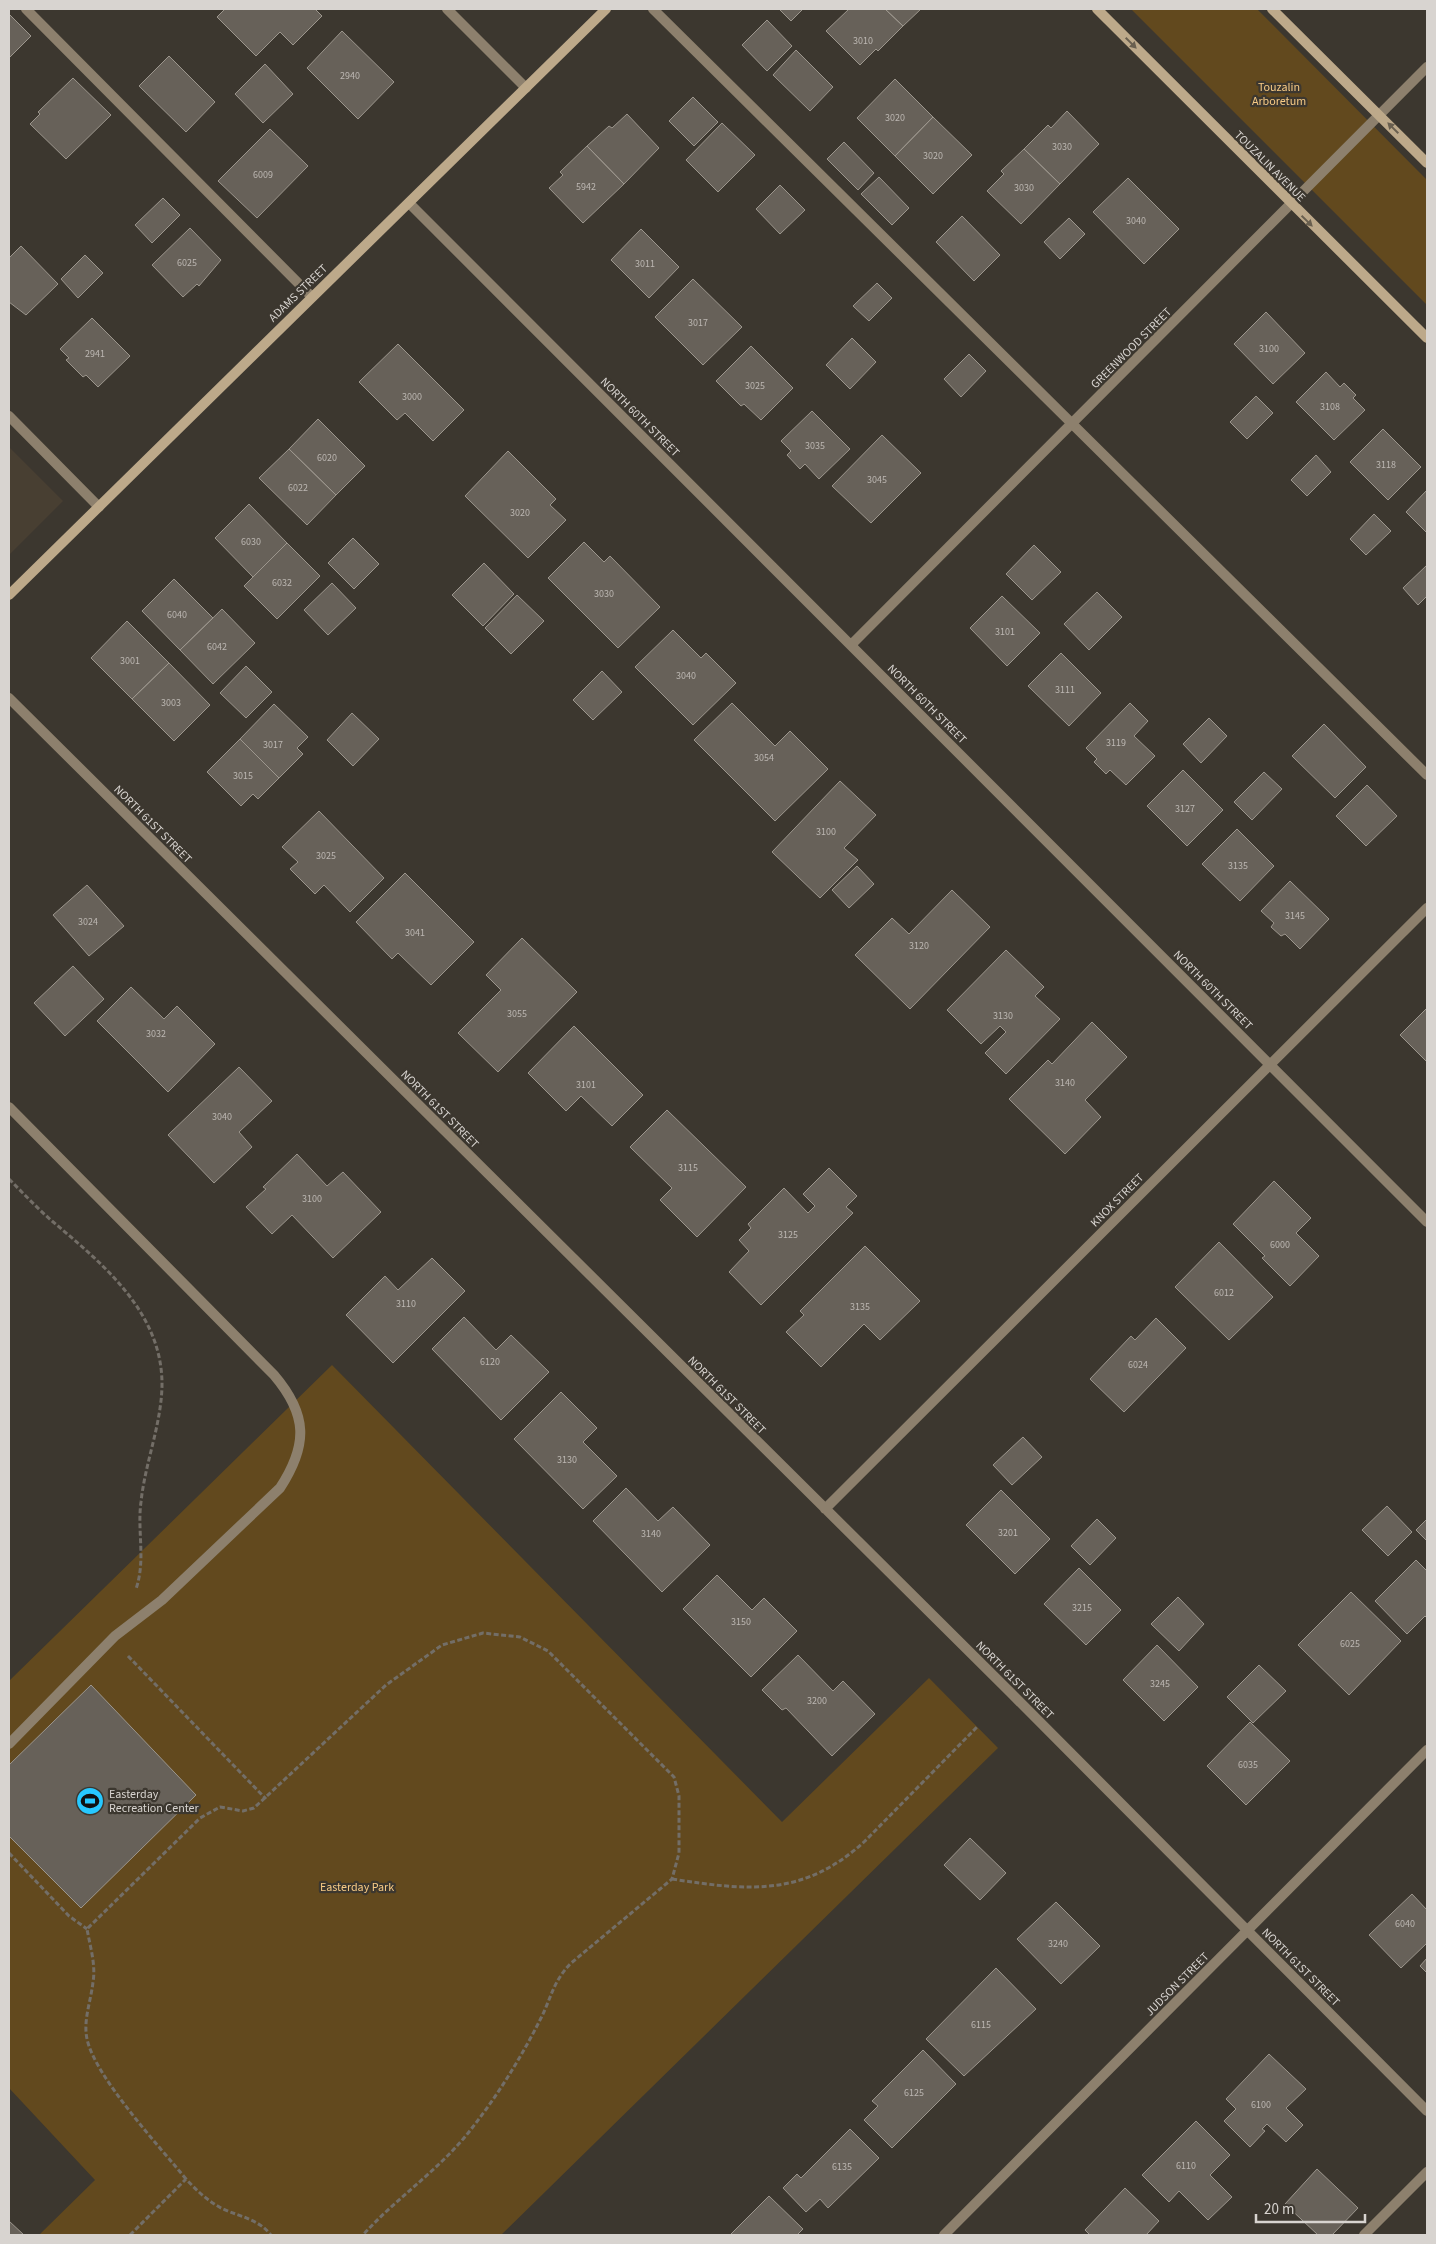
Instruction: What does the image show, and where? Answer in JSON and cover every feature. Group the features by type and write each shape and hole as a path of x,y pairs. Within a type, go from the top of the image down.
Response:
{"main road":[{"name":"ADAMS STREET","path":"9,596 606,9"},
{"name":"TOUZALIN AVENUE","path":"1097,9 1291,205 1427,338"},
{"path":"1272,9 1427,162"}],"street":[{"path":"26,9 312,298"},
{"path":"447,9 526,88"},
{"path":"653,9 1427,775"},
{"name":"GREENWOOD STREET","path":"851,645 1427,68"},
{"name":"NORTH 60TH STREET","path":"409,203 1427,1222"},
{"path":"9,416 99,507"},
{"name":"NORTH 61ST STREET","path":"9,698 825,1509 1427,2111"},
{"name":"KNOX STREET","path":"825,1509 1427,908"},
{"path":"9,1107 274,1375 287,1390 300,1419 299,1449 293,1467 280,1488 162,1600 112,1639 9,1744"},
{"name":"JUDSON STREET","path":"944,2235 1427,1750"},
{"path":"1364,2235 1427,2172"}],"path":[{"path":"9,1179 40,1210 90,1252 114,1276 137,1306 152,1333 159,1358 162,1386 159,1412 140,1503 142,1573 132,1597"},
{"path":"87,1929 200,1818 220,1807 243,1811 254,1808 266,1799 386,1685 442,1645 477,1634 496,1633 514,1636 530,1641 548,1651 674,1777 679,1796 679,1853 672,1879 570,1964 557,1979 541,2017 527,2043 473,2128 455,2149 420,2183 381,2215 363,2235"},
{"path":"112,1639 266,1799"},
{"path":"672,1879 710,1885 753,1887 788,1883 824,1872 846,1859 865,1841 977,1727"},
{"path":"9,1854 69,1916 87,1929 92,1954 94,1980 86,2026 87,2040 99,2067 116,2093 186,2180 208,2200 223,2209 263,2225 271,2235"},
{"path":"130,2235 186,2180"}],"shaded area":[{"path":"9,447 63,501 9,555"}],"green space":[{"name":"Touzalin Arboretum","path":"1131,9 1257,9 1427,180 1427,305"},
{"name":"Easterday Park","path":"332,1365 782,1822 929,1678 998,1748 501,2235 39,2235 95,2180 9,2088 9,1681"}],"building":[{"path":"225,9 315,9 322,16 293,45 280,32 256,56 217,17"},
{"path":"779,9 803,9 791,21"},
{"path":"849,9 885,9 903,26 878,51 876,49 860,65 826,31"},
{"path":"885,9 921,9 903,26"},
{"path":"9,14 31,36 9,58"},
{"path":"767,20 792,46 767,71 742,45"},
{"path":"342,31 394,82 358,119 307,68"},
{"path":"796,50 833,87 810,111 773,75"},
{"path":"169,56 215,102 186,132 139,86"},
{"path":"265,64 293,94 263,123 235,94"},
{"path":"73,78 111,115 66,159 30,124 40,114 38,112"},
{"path":"895,79 933,117 895,156 857,118"},
{"path":"693,97 718,122 694,146 669,121"},
{"path":"1067,111 1099,144 1060,184 1024,149 1048,125 1051,128"},
{"path":"627,114 659,148 624,184 587,146 609,126 612,128"},
{"path":"933,117 972,155 933,194 895,156"},
{"path":"722,123 755,155 718,192 686,160"},
{"path":"270,129 308,166 257,218 218,181"},
{"path":"844,142 874,173 858,190 827,159"},
{"path":"587,146 624,184 583,223 549,188 563,175 560,172"},
{"path":"1024,149 1060,184 1021,224 987,191 1004,174 1001,171"},
{"path":"879,177 909,208 892,225 861,194"},
{"path":"1128,178 1179,229 1144,264 1093,212"},
{"path":"780,185 805,210 780,234 756,209"},
{"path":"163,198 180,215 152,243 135,225"},
{"path":"962,216 1000,255 974,281 936,242"},
{"path":"1069,218 1085,234 1060,259 1044,242"},
{"path":"190,228 221,260 199,286 197,284 183,297 152,265"},
{"path":"641,229 679,267 649,298 611,260"},
{"path":"21,246 58,284 26,315 9,302 9,258"},
{"path":"85,255 103,273 78,298 61,279"},
{"path":"693,279 742,327 703,365 655,317"},
{"path":"877,283 892,298 869,321 853,306"},
{"path":"1266,312 1305,353 1273,384 1234,344"},
{"path":"92,318 130,356 98,387 86,375 83,377 66,360 69,358 60,349"},
{"path":"852,338 876,362 850,389 826,365"},
{"path":"398,344 464,410 433,441 405,413 397,420 359,382"},
{"path":"751,346 793,388 761,420 744,404 741,406 716,381"},
{"path":"969,354 986,371 961,397 944,379"},
{"path":"1326,372 1340,387 1344,383 1356,395 1353,398 1365,410 1334,440 1296,402"},
{"path":"1256,396 1273,413 1247,439 1230,422"},
{"path":"812,411 850,449 819,479 805,464 800,469 787,455 791,451 781,441"},
{"path":"318,419 365,466 336,495 289,449"},
{"path":"1383,429 1421,467 1388,500 1350,462"},
{"path":"882,435 921,473 871,523 832,486"},
{"path":"289,449 336,495 307,525 259,478"},
{"path":"508,451 556,499 550,505 566,520 528,558 465,496"},
{"path":"1316,455 1331,472 1307,496 1291,480"},
{"path":"1427,490 1427,533 1406,512"},
{"path":"249,504 287,543 253,577 215,538"},
{"path":"1374,514 1391,531 1366,555 1350,539"},
{"path":"353,538 379,564 354,589 328,563"},
{"path":"584,542 604,562 610,556 660,607 618,648 548,578"},
{"path":"287,543 320,576 277,619 244,586"},
{"path":"1034,545 1061,572 1032,600 1006,574"},
{"path":"484,563 514,594 483,626 452,595"},
{"path":"1427,565 1427,596 1418,605 1403,588"},
{"path":"174,579 213,618 180,650 142,611"},
{"path":"332,583 356,608 328,635 304,610"},
{"path":"1097,592 1122,617 1089,650 1064,624"},
{"path":"517,595 544,621 511,654 485,628"},
{"path":"1002,596 1040,633 1007,666 970,628"},
{"path":"222,609 255,643 213,684 180,650"},
{"path":"127,621 169,663 132,699 91,658"},
{"path":"673,630 701,658 706,653 736,683 693,725 635,667"},
{"path":"1061,653 1101,693 1069,726 1028,686"},
{"path":"169,663 210,705 174,741 132,699"},
{"path":"246,666 272,692 246,718 220,693"},
{"path":"602,671 622,692 593,720 573,700"},
{"path":"732,703 775,746 790,731 828,769 775,821 694,740"},
{"path":"1130,703 1148,721 1134,736 1155,756 1126,785 1110,770 1106,774 1094,762 1097,759 1086,748"},
{"path":"274,704 308,737 297,748 303,754 279,778 240,739"},
{"path":"352,713 379,739 353,766 327,740"},
{"path":"1209,718 1227,736 1201,763 1183,744"},
{"path":"1324,724 1366,767 1335,798 1292,756"},
{"path":"240,739 279,778 258,799 253,794 241,806 207,772"},
{"path":"1183,770 1223,810 1187,846 1147,806"},
{"path":"1264,772 1282,789 1252,820 1234,802"},
{"path":"840,781 876,815 844,848 858,860 820,898 772,852"},
{"path":"1367,785 1397,816 1366,846 1336,816"},
{"path":"319,811 384,878 350,912 324,885 315,894 290,869 298,862 282,847"},
{"path":"1237,829 1274,866 1240,901 1202,864"},
{"path":"857,866 874,884 849,908 832,890"},
{"path":"405,873 474,942 431,985 398,953 392,959 356,922"},
{"path":"1290,881 1329,919 1300,949 1285,934 1281,936 1271,927 1274,923 1261,911"},
{"path":"87,885 124,926 89,956 53,915"},
{"path":"952,890 990,927 910,1009 855,955 892,918 909,934"},
{"path":"522,938 577,992 498,1072 458,1033 501,990 486,975"},
{"path":"1006,950 1044,987 1035,996 1060,1019 1006,1074 985,1053 1006,1032 1000,1026 981,1044 947,1010"},
{"path":"73,966 104,999 65,1036 34,1003"},
{"path":"131,987 164,1019 177,1006 215,1044 168,1092 97,1021"},
{"path":"1427,1008 1427,1062 1400,1035"},
{"path":"1092,1022 1127,1057 1085,1100 1101,1117 1065,1154 1009,1099 1048,1060 1052,1064"},
{"path":"574,1026 643,1095 612,1126 581,1096 566,1111 528,1073"},
{"path":"239,1067 272,1101 239,1132 252,1147 214,1183 168,1135"},
{"path":"667,1110 746,1187 697,1237 660,1200 672,1188 630,1147"},
{"path":"297,1154 327,1186 343,1172 381,1212 333,1258 292,1215 272,1234 246,1207 266,1189 263,1187"},
{"path":"829,1168 857,1196 846,1207 853,1213 761,1305 729,1272 749,1251 739,1240 751,1228 748,1224 784,1188 808,1213 815,1206 803,1194"},
{"path":"1274,1181 1311,1218 1296,1233 1319,1256 1290,1286 1262,1258 1265,1256 1233,1224"},
{"path":"1219,1242 1273,1297 1229,1340 1175,1287"},
{"path":"865,1246 920,1301 880,1340 864,1324 821,1367 786,1332 804,1315 800,1311"},
{"path":"432,1258 465,1291 393,1363 346,1315 385,1276 398,1290"},
{"path":"464,1317 496,1350 511,1335 549,1372 501,1420 432,1349"},
{"path":"1156,1318 1186,1348 1124,1412 1090,1379 1131,1336 1135,1340"},
{"path":"561,1392 597,1428 583,1442 617,1476 583,1509 514,1439"},
{"path":"1023,1437 1042,1457 1012,1485 993,1465"},
{"path":"626,1488 658,1521 673,1507 710,1545 662,1592 593,1521"},
{"path":"1001,1490 1050,1539 1015,1574 966,1525"},
{"path":"1387,1506 1412,1532 1388,1556 1362,1530"},
{"path":"1097,1519 1116,1538 1090,1565 1071,1546"},
{"path":"1427,1519 1427,1541 1416,1530"},
{"path":"1416,1560 1427,1571 1427,1618 1425,1616 1407,1634 1375,1601"},
{"path":"1079,1568 1121,1610 1086,1645 1044,1604"},
{"path":"717,1575 752,1610 764,1598 797,1631 751,1677 683,1609"},
{"path":"1351,1592 1401,1641 1349,1695 1298,1645"},
{"path":"1178,1597 1204,1624 1179,1651 1151,1624"},
{"path":"1157,1645 1198,1687 1164,1721 1123,1680"},
{"path":"798,1655 833,1691 843,1681 875,1714 832,1756 786,1708 782,1710 762,1690"},
{"path":"1259,1665 1286,1691 1253,1723 1227,1697"},
{"path":"91,1685 196,1795 81,1908 9,1836 9,1765"},
{"path":"1250,1722 1290,1761 1246,1805 1207,1766"},
{"path":"970,1838 1006,1873 980,1900 944,1865"},
{"path":"1412,1894 1427,1910 1427,1943 1401,1968 1369,1935"},
{"path":"1056,1902 1100,1946 1061,1984 1017,1939"},
{"path":"1427,1958 1427,1973 1420,1966"},
{"path":"996,1968 1036,2009 964,2076 926,2039"},
{"path":"923,2050 956,2084 892,2148 864,2120 878,2106 872,2101"},
{"path":"1269,2054 1306,2089 1286,2108 1303,2125 1286,2142 1267,2124 1262,2129 1265,2131 1250,2147 1224,2121 1236,2109 1226,2099"},
{"path":"1196,2121 1230,2155 1210,2175 1232,2197 1208,2220 1179,2191 1169,2202 1142,2175"},
{"path":"850,2129 879,2158 828,2208 820,2199 806,2212 783,2188 797,2174 801,2178"},
{"path":"1317,2169 1358,2208 1332,2235 1318,2235 1285,2204"},
{"path":"1125,2188 1159,2221 1146,2235 1090,2235 1085,2230"},
{"path":"769,2196 803,2229 797,2235 730,2235"},
{"path":"9,2221 24,2235 9,2235"}],"place":[{"name":"Easterday Recreation Center","path":"90,1801"}]}
